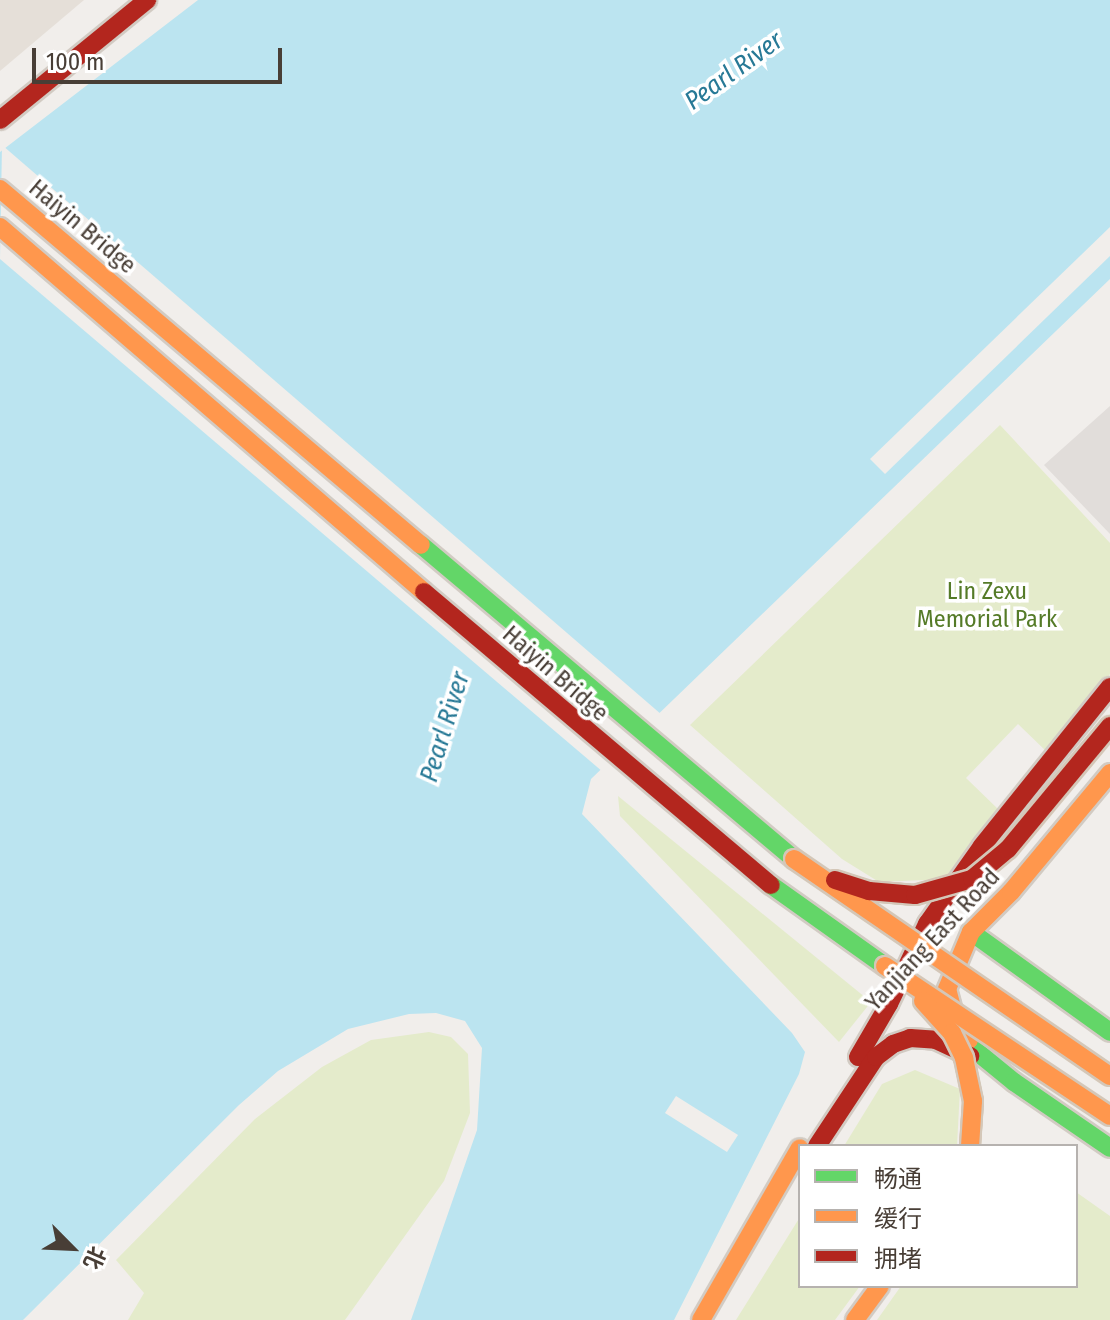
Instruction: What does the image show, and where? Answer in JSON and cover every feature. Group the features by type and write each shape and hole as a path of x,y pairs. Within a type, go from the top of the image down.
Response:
{"main road":[{"path":"0,96 118,0"},
{"path":"0,120 147,0"},
{"name":"Haiyin Bridge","path":"0,189 794,859 1110,1076"},
{"name":"Haiyin Bridge","path":"0,227 618,759 791,901 1110,1116"},
{"path":"858,1057 889,1004 927,924 982,846 1110,687"},
{"path":"794,859 844,884 880,893 927,894 961,884 1000,857 1110,726"},
{"name":"Yanjiang East Road","path":"803,1144 858,1057 1011,892 1110,773"},
{"path":"1014,1082 1034,1087 1053,1083 1075,1069 1110,1032 971,932 949,980 949,1006 976,1051 1014,1082 1110,1148"},
{"path":"885,966 935,1012 959,1045 973,1101 970,1144"},
{"name":"Yanjiang East Road","path":"818,1144 876,1057 893,1044 910,1038 936,1040 956,1048 1014,1082"},
{"path":"1074,1123 1079,1098 1110,1061"},
{"name":"Yanjiang East Road","path":"701,1320 798,1152"},
{"path":"718,1320 798,1180"},
{"path":"855,1320 879,1288"}],"shaded area":[{"path":"0,0 84,0 0,71"},
{"path":"1110,406 1110,534 1044,465"}],"green space":[{"name":"Lin Zexu Memorial Park","path":"1000,425 1110,543 1110,674 1047,752 1018,724 966,778 998,809 947,879 879,882 842,859 690,725"},
{"path":"618,796 871,1002 839,1042 620,816"},
{"path":"429,1032 451,1037 468,1054 470,1113 444,1181 345,1320 128,1320 144,1293 116,1260 255,1119 322,1067 371,1040"},
{"path":"915,1070 960,1089 957,1144 845,1144 882,1084"},
{"path":"1078,1193 1110,1216 1110,1320 877,1320 900,1288 1078,1288"},
{"path":"798,1220 798,1288 859,1288 835,1320 736,1320"}],"water":[{"name":"Pearl River","path":"198,0 1110,0 1110,279 591,779 582,814 792,1033 805,1052 799,1074 674,1320 411,1320 477,1130 482,1048 465,1021 436,1013 409,1014 348,1029 278,1071 239,1105 23,1320 0,1320 0,152"}],"pier":[{"path":"2,145 662,715 603,772 0,259"},
{"path":"1110,227 1110,256 885,474 870,459"},
{"path":"676,1096 738,1135 727,1152 665,1113"}],"traffic: fast":[{"path":"421,545 794,859"},
{"path":"771,885 885,966"},
{"path":"971,932 1110,1032"},
{"path":"969,1040 976,1051 1014,1082 1110,1148"}],"traffic: slow":[{"path":"0,189 421,545"},
{"path":"0,227 424,592"},
{"path":"969,1040 954,1015 947,989 971,932 1011,892 1110,773"},
{"path":"794,859 1110,1076"},
{"path":"885,966 1110,1116"},
{"path":"923,1001 952,1033 964,1058 973,1101 970,1144"},
{"path":"701,1320 798,1151"},
{"path":"855,1320 879,1288"}],"traffic: jam":[{"path":"0,120 147,0"},
{"path":"424,592 771,885"},
{"path":"858,1057 889,1004 927,924 982,846 1110,687"},
{"path":"835,880 869,891 915,895 972,879 1008,849 1110,726"},
{"path":"818,1144 876,1057 893,1044 910,1038 936,1040 971,1056"}]}
